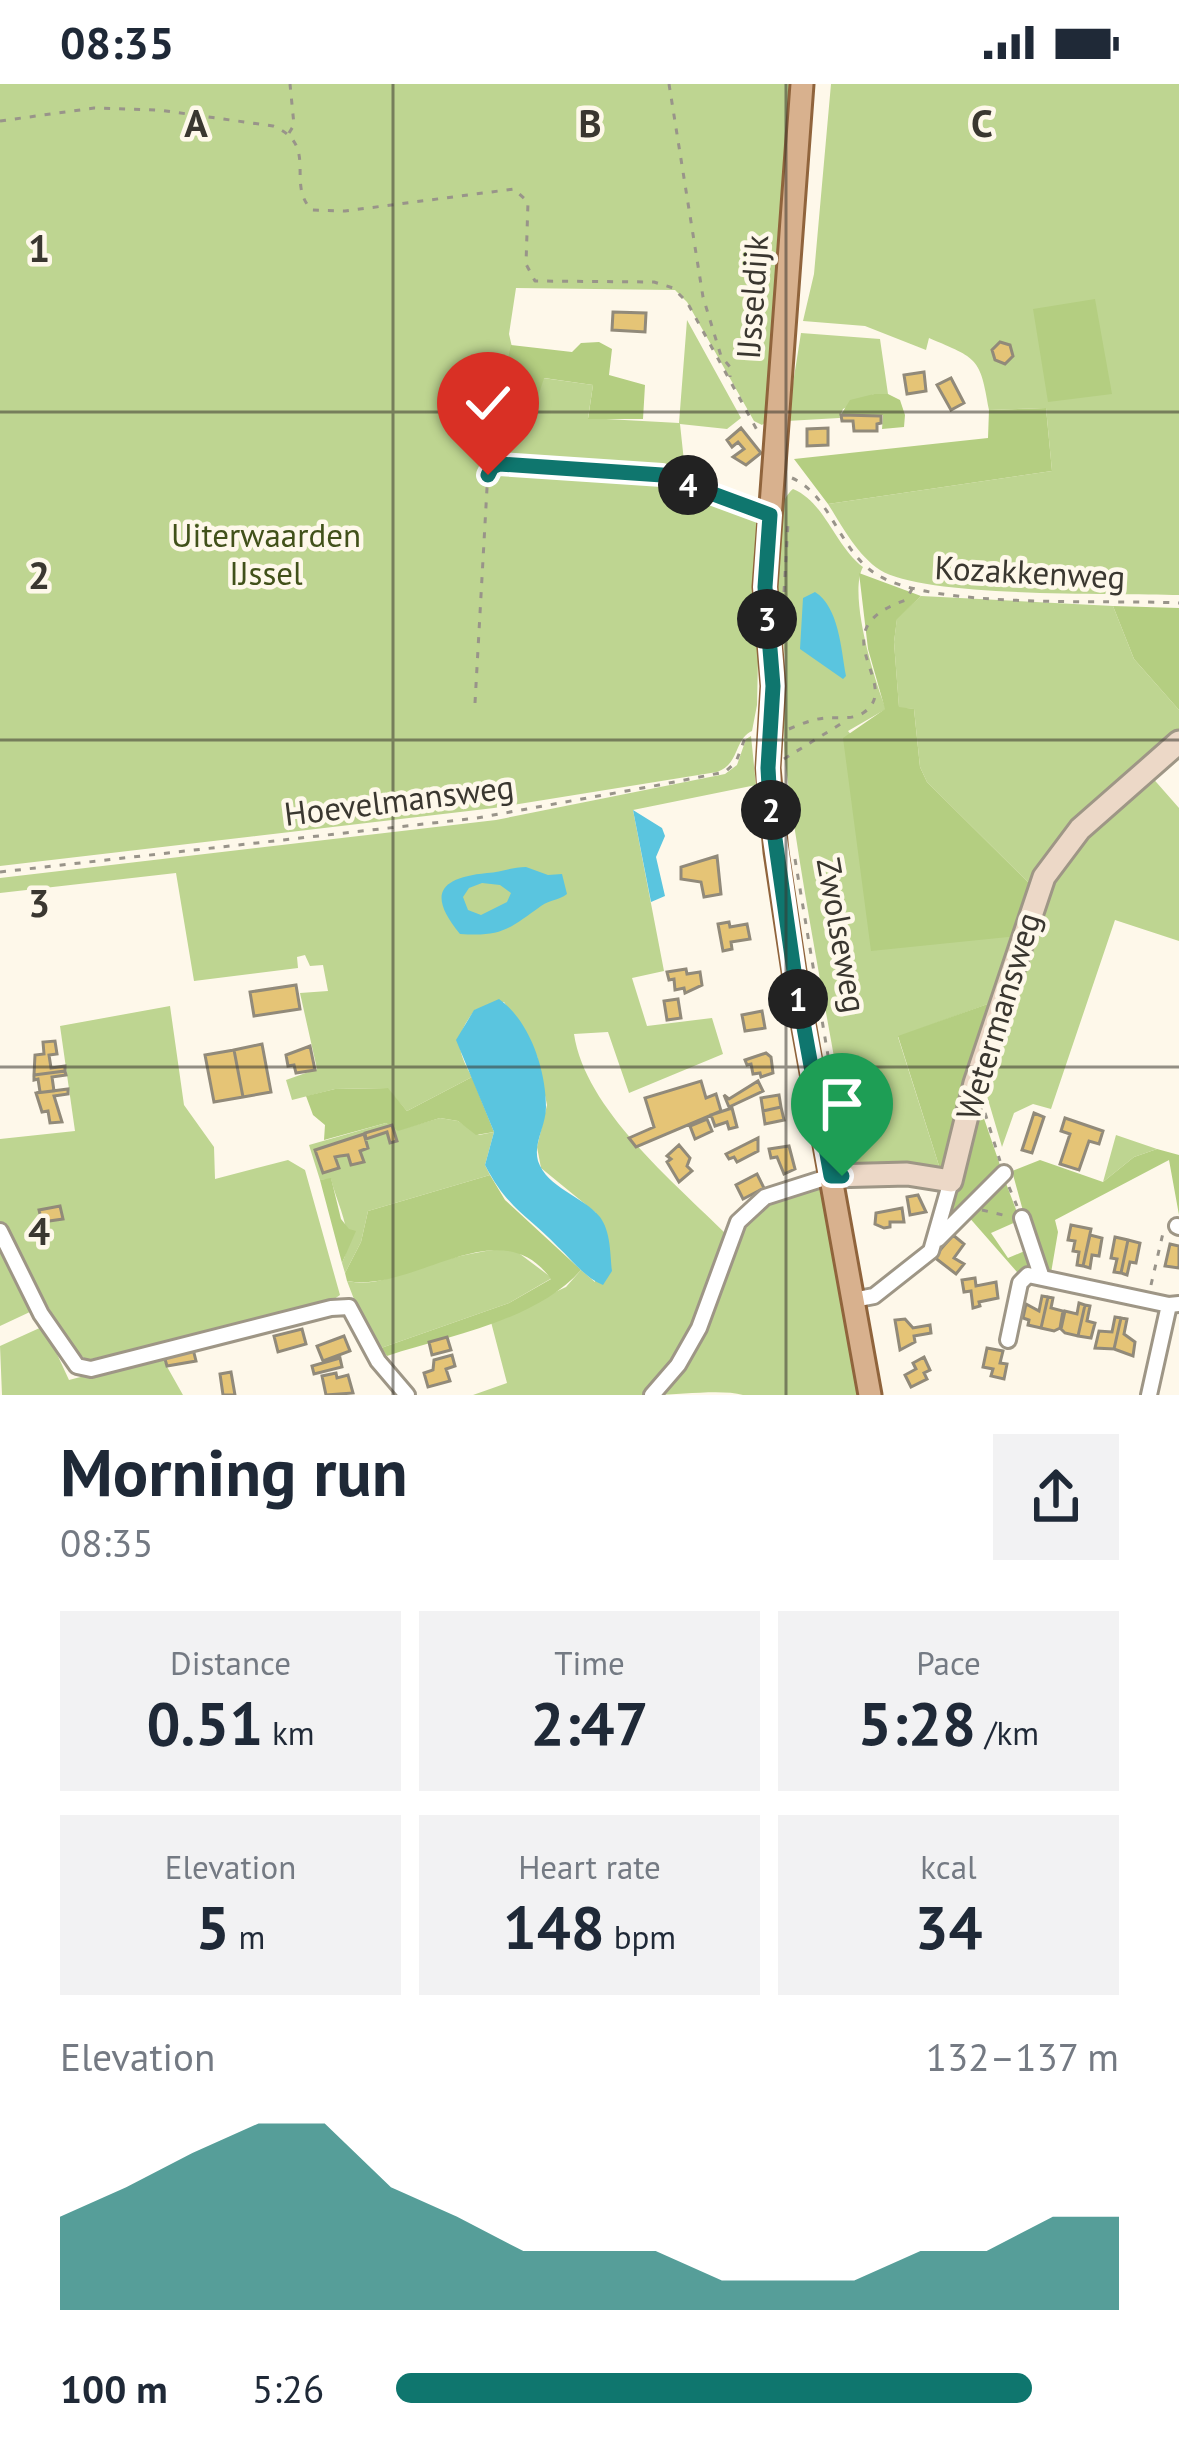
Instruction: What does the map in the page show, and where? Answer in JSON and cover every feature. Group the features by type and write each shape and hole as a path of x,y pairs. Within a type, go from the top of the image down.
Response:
{"main road":[{"name":"IJsseldijk","path":"770,515 802,84"},
{"name":"Zwolseweg","path":"770,515 763,688 768,734 758,769 785,855 870,1395"}],"street":[{"name":"Wetermansweg","path":"934,1243 975,1083 1044,877 1080,830 1179,742"},
{"path":"853,1300 874,1296 931,1251 1004,1173"},
{"path":"652,1395 678,1365 699,1328 738,1222 764,1197 837,1176 908,1174 951,1181"},
{"path":"1022,1218 1042,1278"},
{"path":"0,1231 41,1314 77,1366 91,1369 349,1307 378,1361 407,1395"},
{"path":"1008,1340 1020,1283 1028,1274 1174,1305 1149,1395"}],"path":[{"path":"289,133 294,125 290,84"},
{"path":"669,84 703,297 721,356 733,376 727,379"},
{"path":"0,121 116,108 273,126 289,133 298,148 303,197 312,210 514,190 528,202 526,264 535,281 654,282 673,288 687,302 749,422 756,430 774,435"},
{"path":"475,703 492,467 662,475 770,515"},
{"name":"Kozakkenweg","path":"785,476 811,490 859,561 911,589 1001,598 1179,603"},
{"path":"783,760 867,710 875,691 864,636 867,624 881,608 906,600 911,589"},
{"path":"768,734 821,718 854,717"},
{"name":"Hoevelmansweg","path":"0,872 477,818 725,772 736,762 746,735 768,734"},
{"name":"Zwolseweg","path":"785,855 843,1137 837,1176"},
{"path":"975,1083 1022,1218"},
{"path":"1148,1298 1163,1233 1174,1234 1178,1227"}],"green space":[{"name":"Uiterwaarden IJssel","path":"0,84 795,84 768,420 762,425 754,421 687,302 675,290 516,288 509,334 512,347 495,415 532,416 543,378 593,385 588,418 679,423 687,320 741,418 727,429 680,424 686,480 717,492 718,503 755,513 761,525 757,705 752,731 730,763 717,772 494,808 0,866"},
{"path":"831,84 1179,84 1179,595 937,585 880,570 851,540 828,504 1052,471 1046,408 989,410 979,369 967,356 929,338 926,350 865,326 803,321 814,274"},
{"path":"1095,299 1112,394 1048,402 1033,309"},
{"path":"801,333 880,339 888,394 874,394 843,409 839,418 787,421"},
{"path":"599,342 612,349 609,375 645,385 643,419 588,419 593,385 544,378 532,416 495,416 511,345 572,352 581,343"},
{"path":"874,394 900,400 904,427 882,429 883,415 839,418 850,400"},
{"path":"1046,408 1052,471 828,504 794,459 988,438 989,410"},
{"path":"793,489 814,504 863,567 861,616 886,709 848,731 1018,936 996,1001 898,1037 940,1169 847,1170 847,1130 785,754 785,658 776,543 778,521"},
{"path":"859,573 921,596 897,619 899,707 914,709 920,767 927,782 1034,888 1018,936 871,951 843,738 885,709 868,649"},
{"path":"921,596 1113,606 1134,659 1179,710 1179,734 1034,888 927,782 920,767 914,709 899,708 894,642 897,618"},
{"path":"1113,606 1179,608 1179,710 1134,659"},
{"path":"751,736 756,785 633,810 664,971 632,978 647,1026 712,1018 723,1054 629,1093 608,1032 574,1034 595,1090 613,1117 726,1234 696,1320 645,1395 473,1395 507,1383 491,1322 566,1287 581,1270 595,1282 596,1213 541,1168 537,1147 547,1105 537,1056 504,1002 475,1010 464,1027 461,1050 472,1077 407,1111 387,1088 335,1089 292,1100 286,1080 317,1069 300,993 328,991 323,965 310,966 305,955 297,957 298,968 194,981 176,873 0,893 0,878 496,820 725,774 737,765"},
{"path":"1150,775 1179,808 1179,941 1115,920 1051,1109 1033,1104 1014,1113 1002,1147 982,1079 1045,894 1072,848"},
{"path":"996,1001 943,1168 940,1169 898,1036"},
{"path":"170,1006 184,1105 214,1147 215,1179 288,1160 305,1170 340,1295 269,1319 87,1360 72,1349 0,1221 0,1139 75,1131 60,1026"},
{"path":"472,1077 494,1132 476,1135 458,1121 440,1118 398,1131 386,1123 324,1140 325,1125 313,1115 306,1096 335,1089 388,1088 407,1111"},
{"path":"977,1098 1002,1171 958,1216 944,1222"},
{"path":"440,1118 458,1121 479,1135 494,1132 485,1165 490,1175 368,1211 361,1242 345,1273 344,1221 331,1179 320,1180 309,1145 386,1123 398,1130"},
{"path":"1116,1135 1157,1149 1134,1157 1103,1182"},
{"path":"1157,1149 1179,1155 1179,1215 1169,1160 1055,1220 1058,1232 1051,1273 1047,1271 1012,1171 1040,1160 1103,1182 1134,1157"},
{"path":"490,1175 505,1200 581,1270 541,1302 516,1314 387,1356 381,1348 509,1303 551,1279 530,1259 506,1251 481,1251 373,1282 347,1281 345,1273 361,1242 368,1211"},
{"path":"331,1178 341,1219 356,1231 342,1263 320,1180"},
{"path":"1004,1178 1020,1220 991,1233 1008,1258 1027,1250 1035,1264 1031,1273 1017,1272 967,1215"},
{"path":"820,1189 864,1395 655,1395 682,1351 744,1222 772,1200"},
{"path":"0,1240 32,1311 0,1326"},
{"path":"512,1248 552,1278 509,1303 381,1348 347,1281 374,1282 450,1258"},
{"path":"44,1326 69,1380 161,1356 183,1395 2,1395 0,1346"}],"water":[{"path":"815,592 834,618 843,679 800,649 803,598"},
{"path":"633,810 662,828 665,836 656,857 665,896 651,902"},
{"path":"526,867 548,875 562,874 567,894 504,930 460,934 444,909 443,891 448,884 470,875","holes":["482,883 500,885 511,893 507,902 481,915 468,910 463,897 469,888"]},
{"path":"499,999 527,1033 543,1078 546,1107 538,1161 549,1178 600,1217 606,1229 612,1271 603,1285 518,1210 485,1165 494,1132 456,1040 474,1010"}],"building":[{"path":"613,312 646,313 645,332 612,330"},
{"path":"1000,342 1010,345 1013,356 1005,364 995,360 992,350"},
{"path":"924,372 926,391 907,394 904,375"},
{"path":"951,378 964,403 951,410 937,385"},
{"path":"841,415 881,416 881,423 877,431 854,431 853,421 842,421"},
{"path":"741,428 761,453 746,465 733,457 744,449 738,442 732,447 727,440"},
{"path":"828,428 828,445 807,446 807,429"},
{"path":"717,856 721,894 704,897 701,882 681,879 681,867"},
{"path":"729,922 730,927 747,924 750,939 731,942 732,949 723,951 718,924"},
{"path":"686,969 687,974 700,972 702,985 685,993 684,988 675,990 667,972"},
{"path":"296,985 300,1009 254,1016 250,992"},
{"path":"678,999 681,1018 667,1020 664,1001"},
{"path":"762,1011 765,1028 745,1031 742,1015"},
{"path":"55,1041 57,1054 49,1055 51,1068 65,1066 65,1071 34,1075 35,1055 44,1054 43,1042"},
{"path":"262,1044 271,1092 243,1097 234,1050"},
{"path":"310,1046 315,1070 296,1073 286,1055"},
{"path":"234,1050 243,1097 214,1102 205,1055"},
{"path":"766,1053 773,1073 753,1074 745,1060"},
{"path":"65,1071 66,1075 52,1077 54,1091 36,1093 40,1092 34,1075"},
{"path":"701,1081 706,1098 716,1094 721,1111 636,1147 629,1138 654,1127 645,1098"},
{"path":"758,1081 763,1091 729,1107 724,1095 729,1099"},
{"path":"68,1089 68,1094 54,1096 62,1122 50,1123 36,1093"},
{"path":"779,1095 781,1107 763,1111 761,1098"},
{"path":"781,1107 784,1120 765,1124 763,1111"},
{"path":"732,1108 737,1127 729,1129 727,1122 715,1126 711,1115"},
{"path":"1034,1113 1044,1117 1032,1153 1022,1150"},
{"path":"1065,1118 1103,1131 1099,1144 1089,1141 1079,1170 1060,1164 1070,1134 1061,1131"},
{"path":"707,1119 712,1131 695,1139 690,1126"},
{"path":"392,1125 397,1141 390,1143 387,1132 366,1139 365,1133"},
{"path":"364,1134 368,1148 360,1151 364,1162 351,1165 348,1155 335,1157 339,1168 323,1173 315,1150"},
{"path":"758,1138 758,1151 737,1162 734,1157 729,1159 726,1154"},
{"path":"679,1145 690,1158 687,1166 692,1171 679,1182 667,1156"},
{"path":"789,1146 795,1169 784,1174 769,1149"},
{"path":"757,1174 764,1188 743,1199 736,1185"},
{"path":"918,1195 926,1212 910,1215 907,1197"},
{"path":"60,1206 63,1219 42,1222 39,1210"},
{"path":"902,1208 904,1222 890,1222 884,1228 875,1224 876,1213"},
{"path":"1071,1225 1091,1229 1083,1266 1077,1265 1075,1241 1068,1240"},
{"path":"953,1235 964,1244 954,1258 964,1264 956,1274 934,1257"},
{"path":"1090,1235 1102,1238 1099,1256 1092,1255 1090,1268 1083,1266"},
{"path":"1115,1237 1128,1240 1121,1273 1114,1272 1117,1259 1111,1258"},
{"path":"1128,1240 1140,1243 1136,1263 1130,1262 1127,1275 1121,1273"},
{"path":"1170,1244 1179,1246 1179,1268 1165,1266"},
{"path":"975,1278 976,1286 996,1282 998,1298 973,1308 971,1291 964,1292 962,1280"},
{"path":"1042,1296 1048,1297 1041,1328 1028,1325 1029,1320 1023,1318 1026,1304 1039,1311"},
{"path":"1048,1297 1053,1298 1051,1308 1063,1311 1060,1328 1054,1331 1041,1328"},
{"path":"1079,1303 1085,1305 1078,1336 1065,1333 1061,1329 1065,1311 1077,1314"},
{"path":"1085,1305 1090,1306 1087,1321 1095,1323 1091,1338 1078,1336"},
{"path":"1115,1317 1121,1318 1114,1349 1095,1348 1099,1331 1112,1332"},
{"path":"1121,1318 1127,1319 1124,1334 1135,1342 1133,1356 1114,1349"},
{"path":"905,1319 913,1328 930,1325 931,1333 914,1336 915,1342 900,1350 895,1320"},
{"path":"302,1329 306,1344 278,1352 274,1336"},
{"path":"344,1336 350,1351 323,1361 317,1346"},
{"path":"447,1337 451,1350 432,1355 429,1342"},
{"path":"987,1348 1003,1351 1004,1379 991,1376 993,1369 983,1367"},
{"path":"193,1349 196,1361 167,1366 164,1356"},
{"path":"452,1355 455,1366 446,1369 450,1381 428,1387 424,1373 433,1370 434,1360"},
{"path":"924,1357 930,1370 924,1373 927,1379 911,1387 905,1375"},
{"path":"340,1358 342,1367 314,1374 312,1366"},
{"path":"231,1372 235,1395 223,1395 220,1374"},
{"path":"336,1373 337,1378 348,1375 353,1393 326,1395 322,1376"}],"route":[{"path":"488,475 499,464 662,475 770,515 765,587 773,686 768,768 776,852 831,1176 842,1176"}]}
